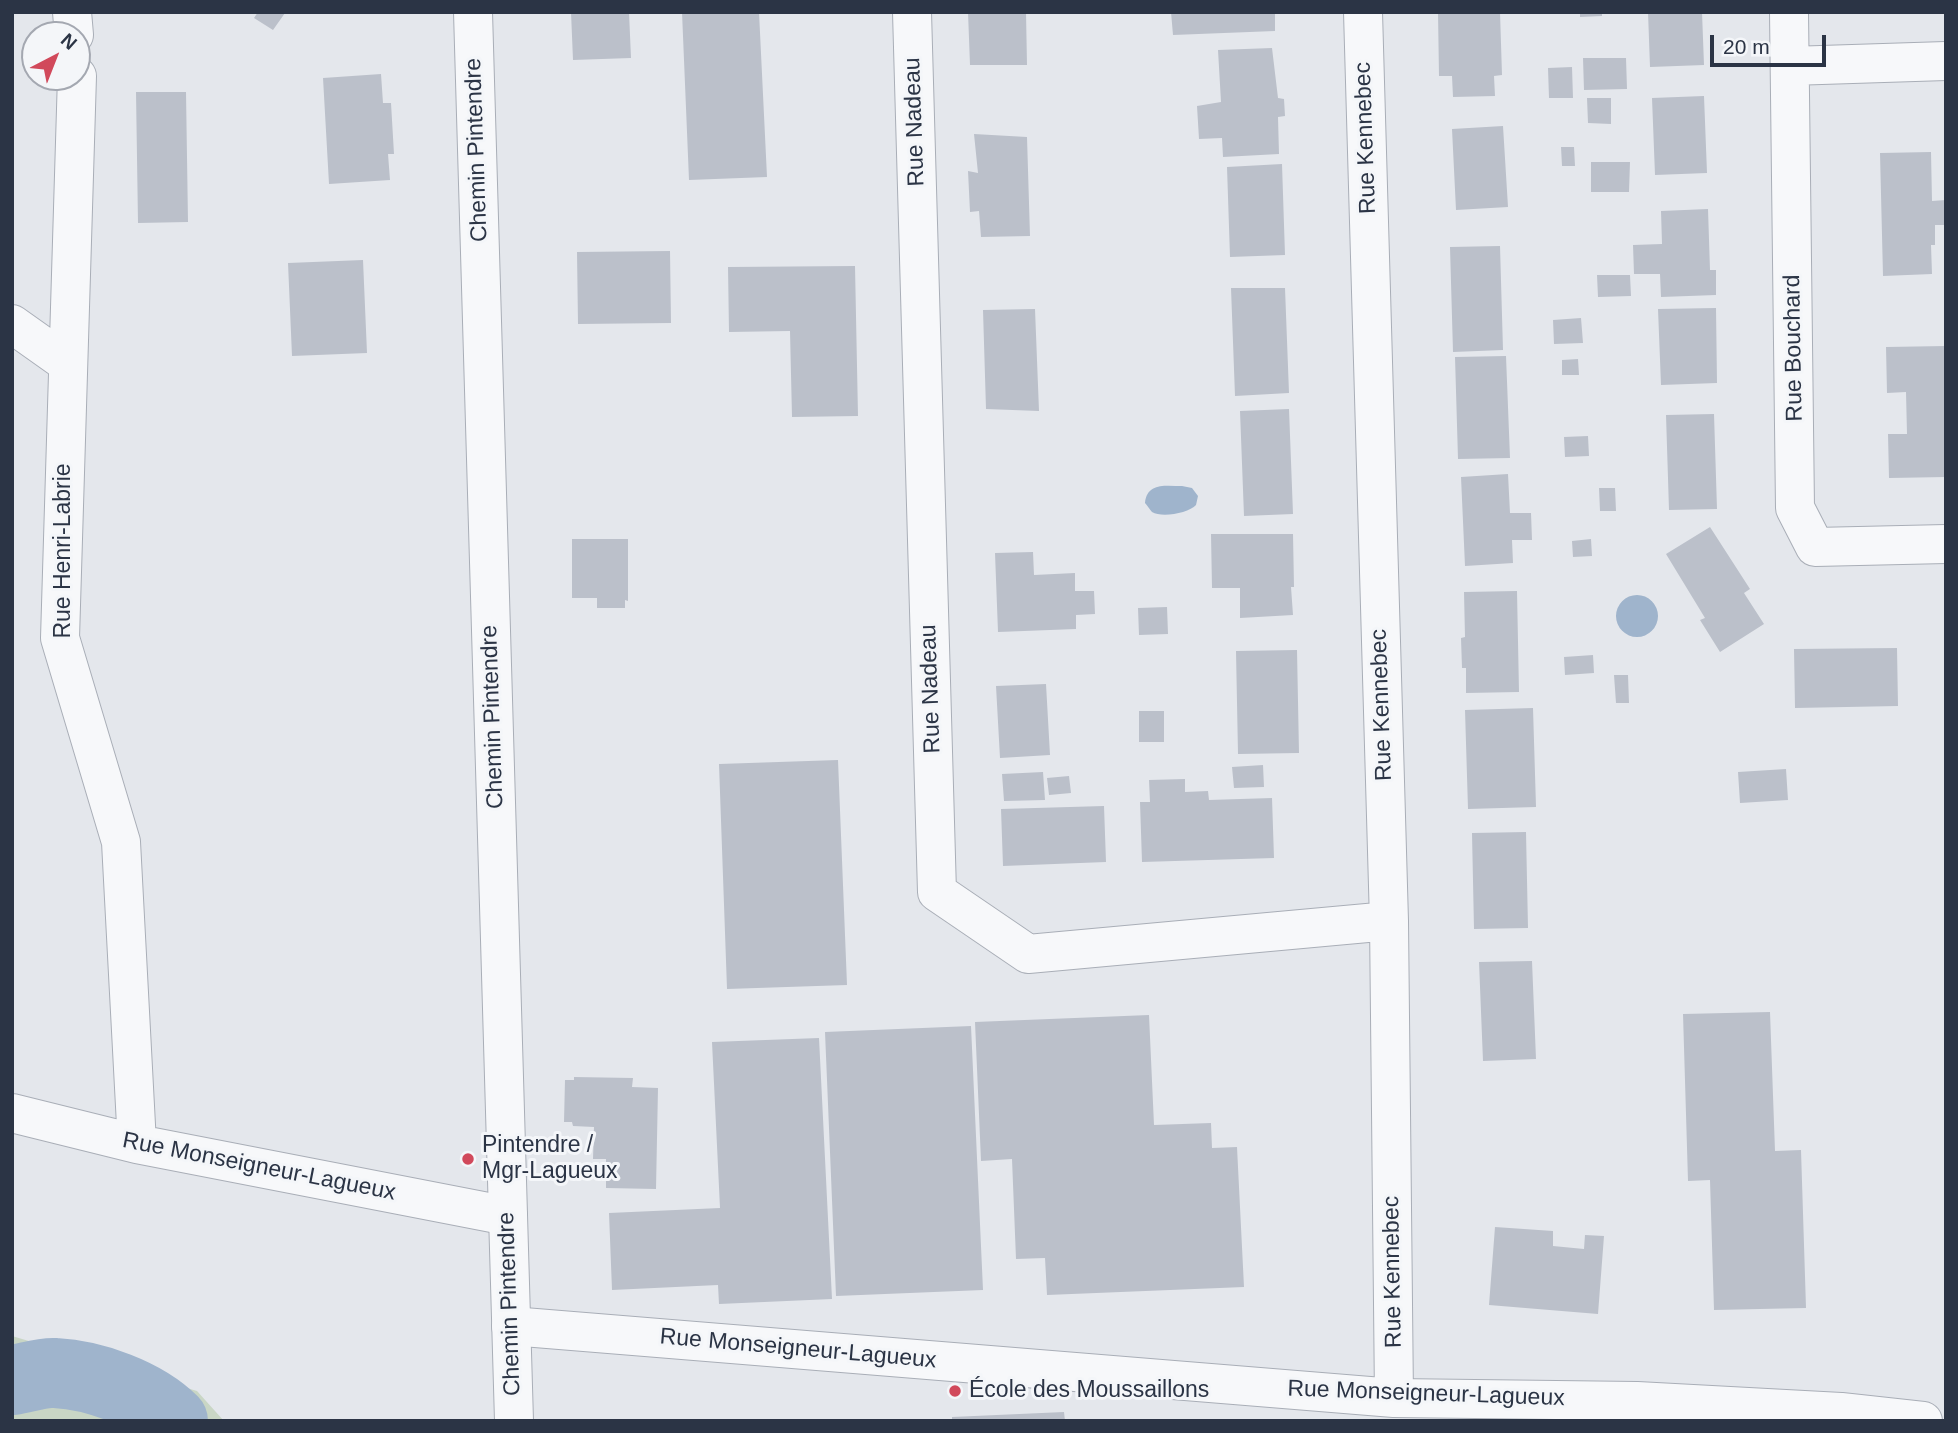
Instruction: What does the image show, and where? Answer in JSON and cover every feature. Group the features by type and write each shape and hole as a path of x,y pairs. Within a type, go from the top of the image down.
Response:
{"street":[{"name":"Chemin Pintendre","path":"473,12 514,1421"},
{"name":"Rue Nadeau","path":"912,12 937,892 1028,954 1390,921"},
{"name":"Rue Kennebec","path":"1363,12 1390,921 1394,1398"},
{"name":"Rue Bouchard","path":"1789,12 1795,508 1815,547 1946,544"},
{"path":"1790,66 1946,61"},
{"name":"Rue Henri-Labrie","path":"76,91 60,638 121,842 137,1144"},
{"path":"12,324 67,363"},
{"name":"Rue Monseigneur-Lagueux","path":"12,1113 137,1144 508,1216"},
{"name":"Rue Monseigneur-Lagueux","path":"511,1326 1394,1398 1637,1401 1841,1412 1923,1421"}],"green space":[{"path":"12,1336 197,1391 224,1421 12,1421"}],"water":[{"path":"1153,488 1192,488 1198,496 1193,508 1168,515 1156,514 1145,503 1149,491"},
{"path":"1637,595 1652,601 1658,616 1652,631 1637,637 1622,631 1616,616 1622,601"}],"building":[{"path":"258,12 285,13 273,30 254,18"},
{"path":"571,12 629,12 631,58 573,60"},
{"path":"682,12 759,12 767,177 689,180"},
{"path":"968,12 1026,12 1027,65 970,65"},
{"path":"1171,12 1275,12 1275,31 1173,35"},
{"path":"1438,12 1500,12 1502,75 1494,76 1495,96 1453,97 1452,76 1439,76"},
{"path":"1580,12 1602,12 1602,16 1580,17"},
{"path":"1648,12 1702,12 1704,65 1650,67"},
{"path":"1272,48 1278,98 1284,99 1285,116 1278,117 1279,154 1223,157 1222,138 1199,139 1197,106 1221,102 1218,50"},
{"path":"1583,58 1626,58 1627,89 1584,90"},
{"path":"1572,67 1573,98 1549,98 1548,68"},
{"path":"381,74 383,103 391,103 394,154 388,154 390,180 329,184 323,78"},
{"path":"136,92 186,92 188,222 138,223"},
{"path":"1704,96 1707,173 1655,175 1652,98"},
{"path":"1587,98 1611,98 1611,124 1588,123"},
{"path":"1503,126 1508,207 1456,210 1452,129"},
{"path":"974,134 1027,137 1030,236 981,237 979,211 970,212 968,171 978,173"},
{"path":"1561,147 1574,147 1575,166 1562,166"},
{"path":"1931,152 1932,201 1946,200 1946,225 1935,225 1935,245 1931,245 1932,274 1883,276 1880,153"},
{"path":"1591,162 1630,162 1629,192 1591,192"},
{"path":"1282,164 1285,255 1230,257 1227,167"},
{"path":"1708,209 1710,270 1716,270 1716,295 1661,297 1660,274 1634,274 1633,245 1662,244 1661,211"},
{"path":"1500,246 1503,350 1453,352 1450,247"},
{"path":"670,251 671,323 578,324 577,252"},
{"path":"363,260 367,353 292,356 288,263"},
{"path":"855,266 858,416 792,417 790,331 729,332 728,267"},
{"path":"1597,275 1630,275 1631,296 1598,297"},
{"path":"1231,288 1285,288 1289,393 1235,396"},
{"path":"1716,308 1717,383 1661,385 1658,309"},
{"path":"1035,309 1039,411 986,409 983,310"},
{"path":"1581,318 1583,343 1554,344 1553,320"},
{"path":"1946,346 1946,477 1889,478 1888,434 1907,434 1906,392 1887,393 1886,347"},
{"path":"1506,356 1510,458 1458,459 1455,357"},
{"path":"1578,359 1579,375 1562,375 1562,360"},
{"path":"1289,409 1293,514 1244,516 1240,411"},
{"path":"1714,414 1717,509 1669,510 1666,415"},
{"path":"1588,436 1589,456 1565,457 1564,437"},
{"path":"1508,474 1510,513 1531,513 1532,540 1512,540 1513,563 1465,566 1461,477"},
{"path":"1599,488 1615,488 1616,511 1600,511"},
{"path":"1710,527 1750,589 1744,593 1764,624 1720,652 1700,620 1705,618 1666,554"},
{"path":"1211,534 1293,534 1293,615 1240,618 1240,588 1212,588"},
{"path":"572,539 628,539 628,601 625,600 625,608 597,608 597,598 572,598"},
{"path":"1591,539 1592,556 1573,557 1572,541"},
{"path":"1033,552 1034,575 1075,573 1075,591 1094,591 1095,614 1076,615 1076,629 998,632 995,553"},
{"path":"1517,591 1519,692 1466,693 1466,668 1462,668 1461,638 1465,637 1464,592"},
{"path":"1167,607 1168,634 1139,635 1138,608"},
{"path":"1897,648 1898,706 1795,708 1794,649"},
{"path":"1297,650 1299,753 1238,754 1236,651"},
{"path":"1593,655 1594,673 1565,675 1564,657"},
{"path":"1614,675 1628,675 1629,703 1616,703"},
{"path":"1046,684 1050,755 1000,758 996,686"},
{"path":"1533,708 1536,807 1468,809 1465,710"},
{"path":"1139,711 1164,711 1164,742 1139,742"},
{"path":"838,760 847,985 727,989 719,764"},
{"path":"1263,765 1264,787 1234,788 1232,767"},
{"path":"1786,769 1788,800 1740,803 1738,772"},
{"path":"1043,772 1045,800 1004,801 1002,774"},
{"path":"1069,776 1071,793 1049,795 1047,778"},
{"path":"1185,779 1185,792 1208,791 1209,800 1272,798 1274,858 1142,862 1140,802 1150,802 1149,780"},
{"path":"1104,806 1106,862 1003,866 1001,809"},
{"path":"1526,832 1528,928 1474,929 1472,833"},
{"path":"1532,961 1536,1059 1483,1061 1479,962"},
{"path":"1770,1012 1775,1151 1801,1150 1806,1308 1714,1310 1710,1180 1688,1181 1683,1014"},
{"path":"1149,1015 1154,1125 1211,1123 1212,1148 1237,1147 1244,1287 1047,1295 1045,1258 1016,1259 1012,1159 981,1161 975,1022"},
{"path":"971,1026 983,1290 836,1296 825,1032"},
{"path":"819,1038 832,1299 719,1304 718,1285 612,1290 609,1213 720,1208 712,1042"},
{"path":"574,1077 633,1078 632,1087 658,1088 656,1189 606,1188 606,1159 593,1159 594,1127 573,1126 572,1122 564,1122 565,1080 574,1080"},
{"path":"1495,1227 1553,1231 1553,1246 1584,1249 1585,1235 1604,1236 1598,1314 1489,1305"},
{"path":"1064,1412 1065,1421 952,1421 952,1417"}],"waterway":[{"path":"12,1380 50,1373 86,1377 134,1394 173,1421"}],"place":[{"name":"Pintendre / Mgr-Lagueux","path":"468,1159"},
{"name":"École des Moussaillons","path":"955,1391"}]}
